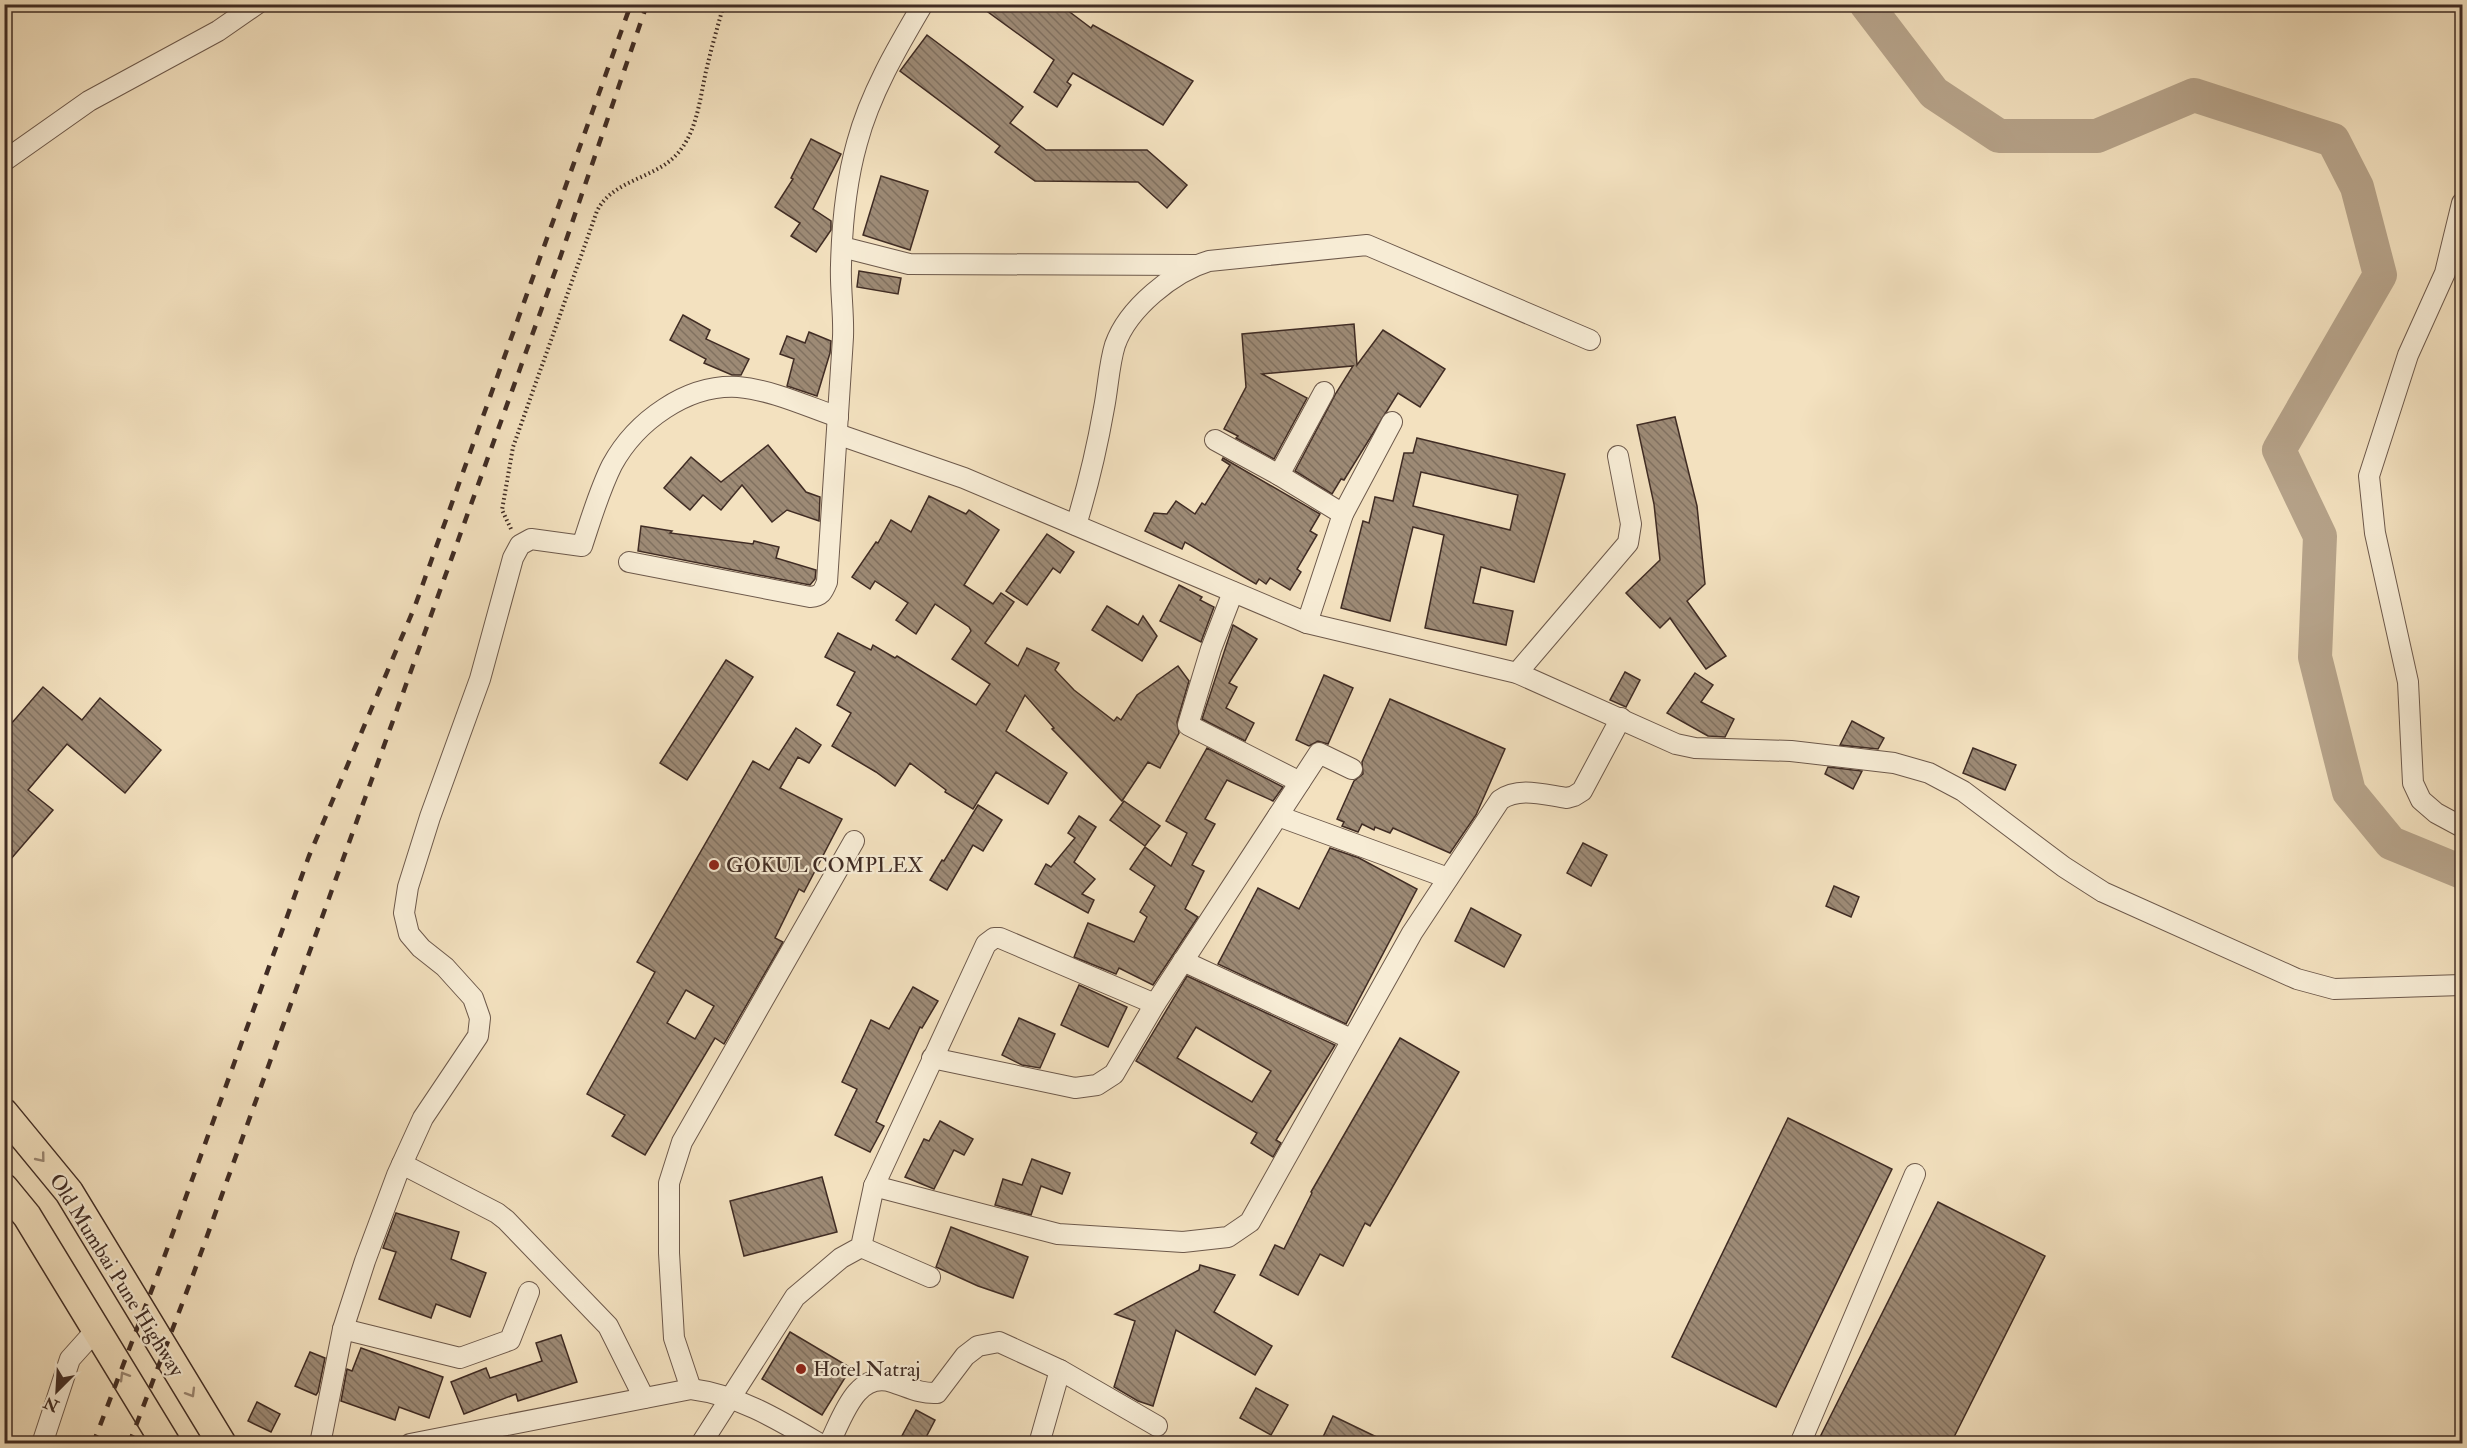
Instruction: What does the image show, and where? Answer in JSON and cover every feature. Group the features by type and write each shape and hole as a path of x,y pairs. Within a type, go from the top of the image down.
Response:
{"highway":[{"name":"Old Mumbai Pune Highway","path":"4,1113 69,1192 222,1443"},
{"path":"4,1188 27,1216 166,1443"}],"street":[{"path":"4,161 89,101 218,31 257,4"},
{"path":"629,562 810,597 823,592 827,582 844,321 840,267 844,211 856,144 871,101 923,4"},
{"path":"2463,203 2445,273 2408,355 2369,476 2375,533 2408,682 2413,783 2421,800 2428,807 2463,827"},
{"path":"1076,525 1095,460 1115,345 1124,327 1153,294 1173,278 1209,261 1366,245 1590,339"},
{"path":"842,248 909,264 1198,265"},
{"path":"320,1443 343,1329 364,1261 402,1164 423,1118 478,1036 480,1018 473,998 445,967 420,948 410,934 405,913 408,887 430,817 480,679 513,558 520,545 531,539 582,546 600,493 619,455 631,438 663,409 689,395 705,390 739,387 764,392 837,426 1308,624 1517,673 1676,744 1695,748 1791,751 1894,763 1929,773 1963,791 2064,867 2103,892 2296,979 2334,989 2463,985"},
{"path":"1279,475 1324,392"},
{"path":"1308,624 1343,514 1392,422"},
{"path":"1215,440 1343,514"},
{"path":"1517,673 1628,543 1631,524 1618,456"},
{"path":"1233,592 1211,649 1188,725 1300,782"},
{"path":"874,1185 1058,1234 1183,1242 1228,1238 1250,1222 1412,933 1500,800 1508,794 1520,792 1567,798 1574,796 1582,790 1621,718"},
{"path":"932,1058 1075,1088 1097,1085 1114,1074 1155,1004 1319,753 1352,769"},
{"path":"1278,816 1448,878"},
{"path":"691,1389 674,1338 669,1252 669,1183 682,1142 854,841"},
{"path":"701,1443 795,1297 841,1258 861,1247 874,1185 986,944 994,938 1000,938 1155,1004"},
{"path":"1183,961 1351,1039"},
{"path":"402,1164 497,1213 506,1220 608,1326 644,1398"},
{"path":"1800,1443 1915,1174"},
{"path":"861,1247 930,1277"},
{"path":"343,1329 460,1358 510,1340 529,1292"},
{"path":"42,1443 70,1359 96,1330"},
{"path":"829,1443 856,1391 873,1380 888,1381 924,1393 937,1392 965,1356 978,1346 999,1342 1060,1370 1157,1426"},
{"path":"1039,1443 1060,1370"},
{"path":"410,1443 691,1389 711,1391 729,1397 769,1415 820,1443"}],"path":[{"path":"520,545 504,519 502,510 513,447 597,211 605,198 678,154 696,118 724,4"}],"building":[{"path":"977,4 1059,4 1091,28 1093,25 1193,81 1163,125 1073,73 1067,82 1071,85 1057,107 1034,92 1054,60"},
{"path":"927,35 1023,107 1010,123 1046,150 1147,150 1187,185 1167,208 1138,182 1035,181 995,152 1000,146 900,71"},
{"path":"811,139 841,154 813,209 831,221 831,230 816,252 791,236 800,223 775,207 793,179 791,178"},
{"path":"881,176 928,191 910,250 863,235"},
{"path":"859,271 901,278 898,294 857,287"},
{"path":"683,315 710,330 706,339 749,359 741,375 732,375 704,363 706,359 670,340"},
{"path":"1354,324 1357,365 1383,330 1445,369 1420,407 1398,393 1344,480 1341,479 1332,494 1295,471 1336,393 1353,366 1262,374 1307,398 1274,459 1224,429 1246,387 1242,334"},
{"path":"809,332 831,341 830,353 817,396 787,386 794,359 780,354 787,336 805,343"},
{"path":"1675,417 1697,506 1705,584 1687,601 1726,656 1706,669 1670,618 1660,628 1626,593 1660,560 1654,504 1637,425"},
{"path":"1417,438 1565,474 1534,582 1481,567 1473,603 1513,611 1506,645 1425,628 1444,535 1413,527 1390,621 1341,608 1363,521 1369,523 1375,497 1393,501 1404,453 1413,453","holes":["1421,472 1518,495 1510,530 1413,506"]},
{"path":"768,445 806,492 820,497 819,521 787,510 772,522 742,485 721,510 703,495 690,510 664,488 691,457 721,482"},
{"path":"1223,458 1320,514 1310,531 1317,535 1297,569 1301,572 1290,590 1270,578 1266,584 1259,579 1256,584 1185,542 1182,549 1145,531 1154,513 1167,514 1176,501 1195,514 1202,503 1205,505 1230,465 1222,460"},
{"path":"929,496 966,514 969,510 999,530 964,585 993,604 1001,593 1014,602 985,643 1018,666 1027,648 1059,663 1055,670 1074,690 1114,721 1117,717 1121,720 1137,695 1178,666 1189,681 1177,722 1179,733 1160,768 1148,762 1122,801 1052,729 1054,728 1025,695 1006,731 1067,773 1048,804 996,772 973,809 945,792 946,790 910,763 895,786 832,746 851,713 837,705 855,672 825,657 838,633 871,650 873,645 895,658 897,656 976,705 990,684 952,659 971,631 969,627 935,604 916,634 896,620 908,603 875,581 870,589 852,577 876,542 878,543 891,520 911,532"},
{"path":"641,526 672,531 670,533 753,544 754,541 779,547 776,558 816,570 815,579 810,585 638,551"},
{"path":"1047,534 1074,552 1060,573 1053,568 1027,605 1006,591"},
{"path":"1179,585 1202,597 1200,600 1214,607 1201,642 1160,621"},
{"path":"1107,606 1138,625 1143,616 1157,636 1142,661 1092,630"},
{"path":"1233,625 1257,639 1229,683 1237,687 1226,708 1254,723 1245,741 1202,719"},
{"path":"726,660 753,677 687,780 660,763"},
{"path":"1625,672 1640,680 1626,707 1610,700"},
{"path":"1695,673 1713,685 1701,702 1734,719 1725,737 1708,736 1667,713"},
{"path":"1324,675 1353,688 1328,744 1318,741 1309,746 1296,740"},
{"path":"43,687 82,720 100,698 161,750 125,793 67,744 28,790 53,810 4,867 4,732"},
{"path":"1390,699 1505,749 1476,815 1450,853 1393,828 1390,833 1375,827 1374,830 1362,824 1358,832 1342,826 1344,822 1337,819 1354,781 1363,774 1362,762"},
{"path":"1852,721 1884,738 1878,749 1840,745"},
{"path":"796,728 821,745 809,763 798,757 780,788 842,819 804,892 799,889 775,938 783,942 724,1044 715,1038 645,1155 612,1136 625,1115 587,1094 655,972 637,962 753,761 769,770","holes":["686,990 714,1006 695,1039 667,1023"]},
{"path":"1207,748 1283,787 1273,801 1227,780 1205,819 1215,824 1192,865 1204,871 1185,909 1198,917 1153,985 1119,968 1116,974 1074,957 1088,923 1134,942 1147,917 1140,912 1155,886 1130,869 1145,847 1171,866 1187,833 1166,821"},
{"path":"1973,748 2016,765 2005,790 1963,773"},
{"path":"1828,767 1862,771 1853,789 1825,774"},
{"path":"1124,801 1160,826 1145,846 1110,820"},
{"path":"978,805 1002,820 983,851 973,845 947,890 930,880"},
{"path":"1079,816 1096,827 1074,862 1095,879 1082,894 1094,900 1088,913 1035,884 1046,864 1051,867 1075,838 1068,833"},
{"path":"1583,843 1607,855 1591,886 1567,873"},
{"path":"1330,848 1359,858 1417,889 1346,1024 1218,964 1258,888 1299,909"},
{"path":"1834,886 1859,897 1851,917 1826,906"},
{"path":"1471,908 1521,935 1504,967 1455,941"},
{"path":"1187,976 1335,1045 1276,1140 1281,1143 1273,1157 1251,1143 1257,1133 1136,1061","holes":["1196,1027 1271,1071 1252,1102 1177,1058"]},
{"path":"1079,985 1127,1007 1108,1047 1061,1025"},
{"path":"913,987 938,1001 922,1028 920,1027 876,1122 884,1126 870,1152 835,1135 857,1089 842,1082 871,1020 889,1029"},
{"path":"1019,1018 1055,1034 1040,1068 1022,1065 1002,1055"},
{"path":"1400,1038 1459,1072 1370,1226 1365,1223 1343,1266 1320,1254 1298,1295 1260,1275 1275,1245 1284,1249 1311,1192"},
{"path":"1788,1118 1892,1169 1776,1407 1672,1357"},
{"path":"940,1121 973,1139 964,1155 954,1150 934,1189 905,1177 924,1139 929,1141"},
{"path":"1032,1159 1070,1173 1062,1194 1041,1186 1031,1215 995,1205 1003,1179 1022,1185"},
{"path":"822,1177 837,1232 744,1256 730,1201"},
{"path":"1938,1202 2045,1256 1951,1443 1817,1443"},
{"path":"396,1213 459,1232 451,1259 486,1273 470,1317 436,1304 431,1318 379,1299 396,1252 383,1248"},
{"path":"951,1227 1028,1257 1013,1298 978,1286 936,1267"},
{"path":"1200,1265 1235,1275 1214,1312 1272,1346 1255,1375 1176,1330 1153,1406 1138,1401 1114,1387 1135,1321 1115,1314 1199,1270"},
{"path":"790,1332 851,1368 822,1415 762,1379"},
{"path":"561,1335 577,1382 518,1401 516,1394 464,1414 451,1382 486,1368 490,1378 542,1361 536,1343"},
{"path":"361,1348 443,1377 429,1418 399,1407 395,1420 341,1401 347,1369 352,1371"},
{"path":"310,1352 325,1358 316,1395 295,1386"},
{"path":"1256,1388 1288,1405 1271,1435 1240,1418"},
{"path":"257,1402 280,1414 271,1432 248,1421"},
{"path":"916,1410 935,1420 923,1443 898,1443"},
{"path":"1333,1416 1389,1443 1336,1443 1323,1437"}],"waterway":[{"path":"1866,4 1934,93 1999,136 2097,136 2194,95 2333,140 2357,187 2380,275 2279,450 2320,536 2315,657 2349,792 2391,843 2462,872"}],"railway":[{"path":"93,1444 162,1263 309,856 415,606 631,4"},
{"path":"129,1444 193,1275 561,255 647,4"}],"place":[{"name":"GOKUL COMPLEX","path":"714,865"},
{"name":"Hotel Natraj","path":"801,1369"}]}
